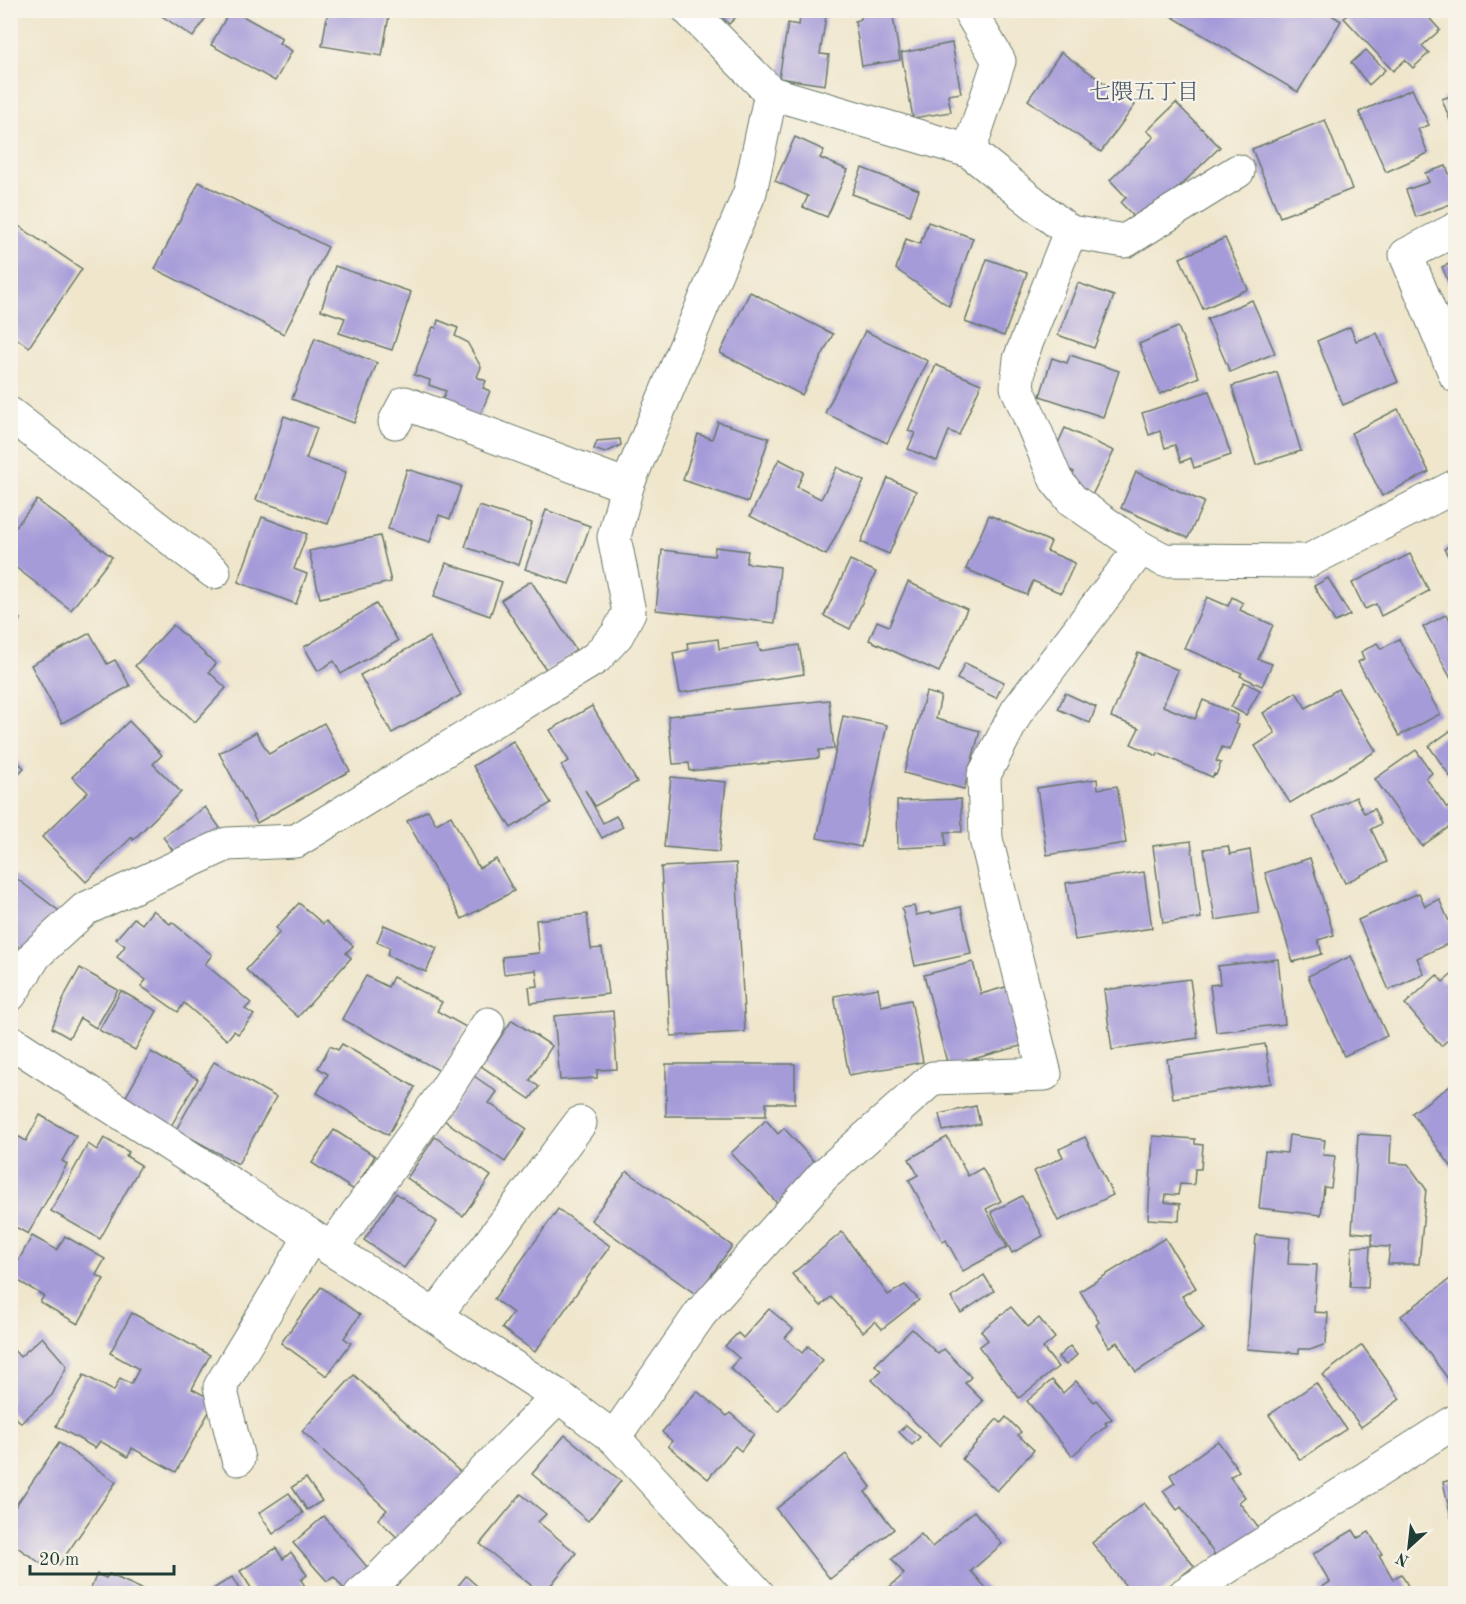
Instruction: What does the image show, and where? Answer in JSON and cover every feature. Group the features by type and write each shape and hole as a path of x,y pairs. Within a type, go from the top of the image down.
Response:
{"street":[{"path":"689,10 771,93 969,151 1070,232 1125,241 1238,171"},
{"path":"969,10 999,61 969,151"},
{"path":"10,995 36,954 85,909 227,843 296,841 596,658 617,635 629,612 614,537 627,486 750,192 771,93"},
{"path":"1455,229 1406,255 1455,376"},
{"path":"1070,232 1020,359 1017,387 1056,480 1072,500 1141,548 1164,560 1308,561 1455,486"},
{"path":"395,422 405,403 627,486"},
{"path":"10,414 214,572"},
{"path":"614,1438 707,1306 823,1176 933,1078 1045,1074 986,838 984,775 1017,711 1141,548"},
{"path":"238,1459 220,1387 321,1243 441,1097 488,1024"},
{"path":"14,1050 321,1243 558,1396 614,1438 758,1593"},
{"path":"435,1316 580,1123"},
{"path":"361,1593 381,1576 558,1396"},
{"path":"1189,1593 1455,1421"}],"building":[{"path":"153,10 211,10 193,37"},
{"path":"230,10 282,38 279,43 292,51 275,81 211,45"},
{"path":"328,10 390,10 382,56 322,46"},
{"path":"715,10 743,10 729,24"},
{"path":"801,10 827,10 820,54 829,55 825,85 779,78 788,23 799,25"},
{"path":"860,10 892,10 900,60 862,66 855,21 861,19"},
{"path":"1161,10 1324,10 1341,21 1298,92"},
{"path":"1353,10 1422,10 1440,30 1422,46 1429,53 1413,68 1405,60 1393,71 1344,18"},
{"path":"952,43 961,93 948,95 951,112 913,118 901,53"},
{"path":"1366,50 1385,70 1369,85 1351,63"},
{"path":"1061,52 1135,105 1101,152 1028,100"},
{"path":"1412,89 1429,125 1418,129 1428,153 1386,172 1359,112"},
{"path":"1456,94 1456,134 1455,134 1442,99"},
{"path":"1176,103 1220,147 1141,224 1121,203 1126,197 1110,180 1154,137 1147,131"},
{"path":"1325,120 1352,189 1280,217 1252,149"},
{"path":"795,137 824,150 820,158 848,170 827,217 803,207 808,196 775,181"},
{"path":"1446,166 1456,192 1456,202 1416,217 1406,190 1429,182 1425,173"},
{"path":"862,168 919,190 910,215 852,194"},
{"path":"199,182 328,247 284,334 155,269"},
{"path":"10,220 82,269 29,347 10,334"},
{"path":"928,222 973,238 949,306 896,269 906,239 920,244"},
{"path":"1225,238 1248,289 1203,309 1180,258"},
{"path":"987,259 1027,273 1004,336 965,322"},
{"path":"1456,261 1456,300 1442,267"},
{"path":"335,266 411,292 392,350 339,333 345,318 321,310"},
{"path":"1078,283 1114,296 1094,348 1058,335"},
{"path":"750,292 833,334 802,395 720,353"},
{"path":"1252,300 1275,353 1230,372 1207,319"},
{"path":"438,320 458,328 455,336 467,342 481,367 477,377 486,381 483,388 490,391 479,418 441,403 446,391 429,385 430,380 414,375"},
{"path":"1178,327 1199,377 1160,394 1139,344"},
{"path":"1350,327 1356,341 1377,333 1398,382 1343,405 1317,341"},
{"path":"865,331 928,361 887,443 825,413"},
{"path":"315,338 377,363 354,423 292,399"},
{"path":"1070,355 1119,371 1103,417 1040,396 1052,358 1067,363"},
{"path":"936,365 981,384 959,435 949,431 937,461 908,449 915,433 908,431"},
{"path":"1277,372 1301,451 1256,465 1232,386"},
{"path":"1209,391 1231,455 1194,468 1191,458 1181,462 1175,445 1165,448 1160,431 1149,435 1142,413"},
{"path":"1398,409 1429,472 1382,496 1351,433"},
{"path":"284,416 317,428 306,459 346,472 328,524 256,500"},
{"path":"718,422 769,438 748,502 683,480 698,434 712,439"},
{"path":"1065,428 1114,451 1091,497 1068,486 1074,472 1050,461"},
{"path":"620,439 621,445 605,453 594,449 597,441"},
{"path":"779,459 804,472 797,487 821,499 837,467 864,481 826,555 750,516"},
{"path":"407,469 461,486 450,519 439,515 430,542 388,529"},
{"path":"1136,472 1204,502 1188,538 1121,508"},
{"path":"888,478 916,491 889,554 861,542"},
{"path":"37,500 112,557 71,610 10,563 10,534"},
{"path":"479,506 532,523 519,565 465,547"},
{"path":"546,510 590,526 569,584 525,569"},
{"path":"989,515 1051,542 1047,551 1075,563 1061,593 1033,581 1027,595 966,569"},
{"path":"262,517 307,534 294,569 307,574 296,604 238,582"},
{"path":"380,536 391,582 320,598 309,551"},
{"path":"1456,542 1456,570 1444,549"},
{"path":"715,547 748,551 746,563 780,567 775,623 656,610 662,550 714,556"},
{"path":"1410,554 1429,591 1381,616 1376,604 1365,609 1352,583"},
{"path":"850,560 876,572 850,629 824,616"},
{"path":"446,563 502,582 490,616 434,596"},
{"path":"1328,578 1350,615 1335,622 1314,586"},
{"path":"531,581 577,652 547,671 501,600"},
{"path":"908,582 967,609 939,672 869,640 877,621 889,626"},
{"path":"1207,597 1228,606 1232,597 1243,603 1240,610 1273,625 1258,659 1272,664 1262,686 1240,676 1242,673 1184,648"},
{"path":"376,604 398,641 341,674 334,661 318,671 304,647"},
{"path":"10,612 20,619 10,631"},
{"path":"1447,614 1451,623 1456,620 1456,688 1423,627"},
{"path":"173,625 216,664 209,672 226,688 195,722 135,666"},
{"path":"90,633 107,664 115,660 130,686 62,723 31,665"},
{"path":"429,637 461,695 392,733 360,675"},
{"path":"718,639 719,649 758,643 760,651 799,645 804,674 680,693 673,653 688,650 687,643"},
{"path":"1399,639 1440,714 1399,736 1358,662 1364,659 1361,652 1377,643 1381,649"},
{"path":"1138,653 1178,670 1163,706 1195,719 1203,700 1238,715 1235,724 1239,725 1229,750 1222,747 1216,761 1221,763 1216,775 1212,777 1158,753 1157,756 1131,744 1139,728 1111,717"},
{"path":"965,663 1004,682 996,698 957,679"},
{"path":"1244,682 1260,690 1246,715 1231,707"},
{"path":"1338,689 1376,751 1290,803 1255,746 1275,733 1263,713 1296,692 1306,708"},
{"path":"926,692 941,696 936,719 980,731 964,789 904,773"},
{"path":"1065,693 1096,707 1090,723 1058,709"},
{"path":"829,700 834,749 819,750 819,758 690,771 689,763 673,764 668,716"},
{"path":"592,706 637,782 595,806 585,790 603,823 616,816 623,827 602,838 561,765 569,761 550,730"},
{"path":"843,716 887,725 861,847 817,838"},
{"path":"129,721 162,755 153,764 181,792 133,840 132,837 86,882 42,837 88,792 72,777"},
{"path":"324,723 350,771 257,823 219,753 256,732 269,754"},
{"path":"1456,727 1456,785 1429,746"},
{"path":"513,741 551,803 511,828 473,766"},
{"path":"1416,750 1432,773 1426,778 1447,808 1456,802 1456,822 1422,846 1375,779"},
{"path":"10,754 24,768 10,782"},
{"path":"671,777 726,782 719,852 664,847"},
{"path":"1097,779 1098,789 1117,786 1126,843 1047,855 1037,788"},
{"path":"1356,797 1364,813 1374,809 1381,824 1371,829 1387,862 1345,883 1313,817"},
{"path":"961,799 962,832 945,832 946,846 898,848 897,801"},
{"path":"205,807 223,832 181,862 163,837"},
{"path":"428,810 436,824 451,816 479,868 496,859 514,891 462,919 407,821"},
{"path":"1191,841 1201,918 1163,923 1153,846"},
{"path":"1228,846 1230,854 1250,850 1259,913 1215,920 1204,849"},
{"path":"1310,858 1334,935 1318,940 1322,954 1293,962 1265,873"},
{"path":"736,863 745,1032 671,1036 661,867"},
{"path":"1144,872 1152,928 1075,940 1066,883"},
{"path":"12,875 59,911 27,953 10,941 10,878"},
{"path":"1419,893 1425,906 1439,899 1456,940 1417,958 1424,974 1389,990 1358,920"},
{"path":"299,903 323,924 326,921 353,946 346,953 351,958 298,1017 246,970 280,932 276,928"},
{"path":"914,906 916,915 961,907 971,954 915,966 902,908"},
{"path":"153,910 170,924 172,922 212,955 205,964 251,1003 245,1009 254,1015 238,1034 234,1031 227,1040 184,1003 178,1012 141,986 146,980 117,957 125,946 116,939 134,918 142,924"},
{"path":"587,914 591,949 602,948 608,994 531,1003 529,987 538,986 536,970 504,974 502,957 539,953 536,920"},
{"path":"384,925 437,948 426,972 387,955 390,948 377,942"},
{"path":"1351,956 1387,1036 1344,1056 1308,976"},
{"path":"1278,959 1285,1024 1216,1032 1210,985 1220,984 1218,966"},
{"path":"973,962 981,994 1009,986 1024,1045 948,1066 924,975"},
{"path":"80,968 118,990 96,1028 80,1018 69,1038 52,1028 66,993"},
{"path":"1456,971 1456,1033 1441,1046 1405,1004 1437,975 1443,982"},
{"path":"366,976 388,987 393,977 442,1002 437,1011 466,1027 442,1072 342,1019"},
{"path":"1190,979 1198,1038 1112,1050 1104,990"},
{"path":"878,988 881,1006 911,1000 923,1062 849,1075 834,996"},
{"path":"121,991 157,1011 135,1050 99,1030"},
{"path":"613,1011 617,1069 597,1070 597,1078 560,1080 554,1016"},
{"path":"512,1020 552,1046 530,1080 539,1087 530,1099 481,1066"},
{"path":"342,1044 415,1087 388,1135 317,1093 328,1074 318,1068 330,1046 338,1050"},
{"path":"1265,1044 1271,1083 1173,1098 1167,1059"},
{"path":"151,1052 198,1079 167,1133 120,1107"},
{"path":"214,1062 276,1097 238,1164 176,1130"},
{"path":"666,1064 795,1064 795,1103 766,1103 766,1116 666,1116"},
{"path":"474,1076 497,1092 489,1103 527,1129 505,1162 444,1120"},
{"path":"1456,1082 1456,1173 1412,1113"},
{"path":"976,1106 980,1124 943,1131 939,1114"},
{"path":"40,1115 76,1136 62,1161 67,1164 28,1234 10,1224 10,1140 14,1134 26,1141"},
{"path":"766,1120 778,1134 784,1128 819,1167 778,1204 731,1153"},
{"path":"334,1130 375,1156 354,1190 312,1163"},
{"path":"1358,1134 1391,1136 1390,1163 1408,1164 1426,1189 1419,1264 1388,1264 1390,1247 1372,1246 1372,1234 1352,1232"},
{"path":"1289,1135 1325,1140 1323,1155 1335,1156 1331,1188 1324,1187 1321,1215 1259,1208 1265,1151 1287,1153"},
{"path":"1153,1136 1195,1139 1195,1144 1203,1145 1201,1169 1195,1169 1194,1185 1180,1184 1178,1195 1166,1194 1165,1202 1180,1204 1179,1221 1148,1219"},
{"path":"435,1137 491,1176 463,1216 407,1178"},
{"path":"947,1137 968,1176 982,1168 1001,1201 986,1209 1007,1247 963,1271 946,1240 943,1242 909,1180 918,1175 909,1159"},
{"path":"1085,1137 1113,1195 1058,1221 1034,1171 1063,1157 1059,1149"},
{"path":"104,1138 129,1152 126,1156 141,1165 100,1239 51,1211 88,1144 97,1150"},
{"path":"627,1171 732,1246 697,1295 591,1220"},
{"path":"396,1193 437,1222 404,1268 364,1240"},
{"path":"1022,1196 1043,1236 1012,1253 991,1212"},
{"path":"558,1209 610,1246 535,1352 502,1328 513,1313 494,1299"},
{"path":"842,1232 888,1295 905,1285 919,1300 882,1329 875,1321 863,1332 831,1297 821,1306 792,1274"},
{"path":"1256,1235 1290,1238 1288,1264 1317,1265 1314,1312 1328,1313 1326,1344 1313,1349 1299,1349 1299,1353 1247,1349"},
{"path":"32,1236 57,1250 65,1236 105,1259 96,1275 104,1279 78,1324 40,1302 44,1296 10,1276"},
{"path":"1165,1238 1196,1288 1182,1296 1204,1329 1136,1372 1117,1342 1109,1347 1096,1325 1099,1322 1080,1291"},
{"path":"1370,1246 1368,1288 1350,1287 1352,1247"},
{"path":"984,1275 994,1291 961,1313 951,1298"},
{"path":"1450,1279 1456,1287 1456,1382 1452,1384 1401,1316"},
{"path":"321,1287 360,1315 344,1338 351,1343 327,1376 281,1343"},
{"path":"1011,1307 1028,1327 1039,1318 1055,1338 1043,1348 1058,1367 1019,1398 979,1347 988,1340 981,1331"},
{"path":"769,1309 793,1329 785,1338 802,1353 808,1346 823,1360 778,1411 730,1368 739,1358 725,1346 738,1333 743,1338"},
{"path":"132,1313 210,1355 192,1389 215,1401 176,1472 132,1448 128,1457 100,1441 95,1448 56,1426 84,1375 114,1391 120,1378 131,1384 139,1369 110,1353"},
{"path":"912,1329 938,1354 944,1349 971,1377 965,1383 983,1401 939,1446 872,1380 881,1371 875,1365"},
{"path":"42,1337 67,1366 52,1395 21,1423 10,1411 10,1346 20,1357"},
{"path":"1362,1345 1400,1399 1361,1427 1323,1375"},
{"path":"1070,1346 1077,1355 1066,1365 1058,1357"},
{"path":"354,1375 469,1480 407,1547 378,1519 387,1510 302,1431"},
{"path":"1052,1380 1063,1393 1076,1381 1112,1419 1105,1423 1107,1425 1072,1456 1027,1401"},
{"path":"1316,1383 1346,1429 1300,1460 1269,1415"},
{"path":"697,1391 727,1416 730,1413 754,1434 741,1451 735,1446 708,1479 668,1446 672,1441 662,1432"},
{"path":"1006,1417 1021,1432 1018,1435 1034,1450 997,1491 962,1459 997,1419 1001,1423"},
{"path":"906,1425 920,1437 912,1445 899,1432"},
{"path":"565,1435 621,1481 588,1521 532,1474"},
{"path":"1218,1441 1239,1471 1230,1477 1245,1497 1239,1502 1260,1530 1218,1559 1181,1507 1177,1510 1163,1491 1175,1483 1170,1475"},
{"path":"59,1443 116,1482 59,1565 48,1556 43,1565 10,1542 10,1514"},
{"path":"846,1454 871,1487 865,1492 894,1529 830,1579 776,1509"},
{"path":"306,1478 322,1501 307,1510 292,1487"},
{"path":"1456,1479 1456,1535 1455,1535 1443,1482"},
{"path":"289,1493 303,1513 273,1534 259,1513"},
{"path":"521,1494 546,1514 538,1522 576,1553 544,1594 480,1544"},
{"path":"1144,1503 1194,1566 1159,1594 1132,1594 1092,1543"},
{"path":"974,1511 1002,1544 971,1571 987,1589 981,1594 885,1594 884,1592 904,1574 892,1559 921,1534 932,1547"},
{"path":"324,1516 374,1575 348,1594 334,1577 327,1581 293,1543"},
{"path":"1353,1530 1358,1538 1369,1532 1393,1579 1401,1574 1413,1594 1322,1594 1319,1589 1330,1582 1313,1554"},
{"path":"276,1548 283,1559 291,1552 307,1575 301,1580 310,1594 255,1594 240,1571"},
{"path":"97,1574 106,1578 109,1574 146,1591 145,1594 88,1594"},
{"path":"466,1576 486,1594 451,1594"},
{"path":"232,1577 242,1594 205,1594"}],"district":[{"name":"七隈五丁目","path":"1144,91"}]}
